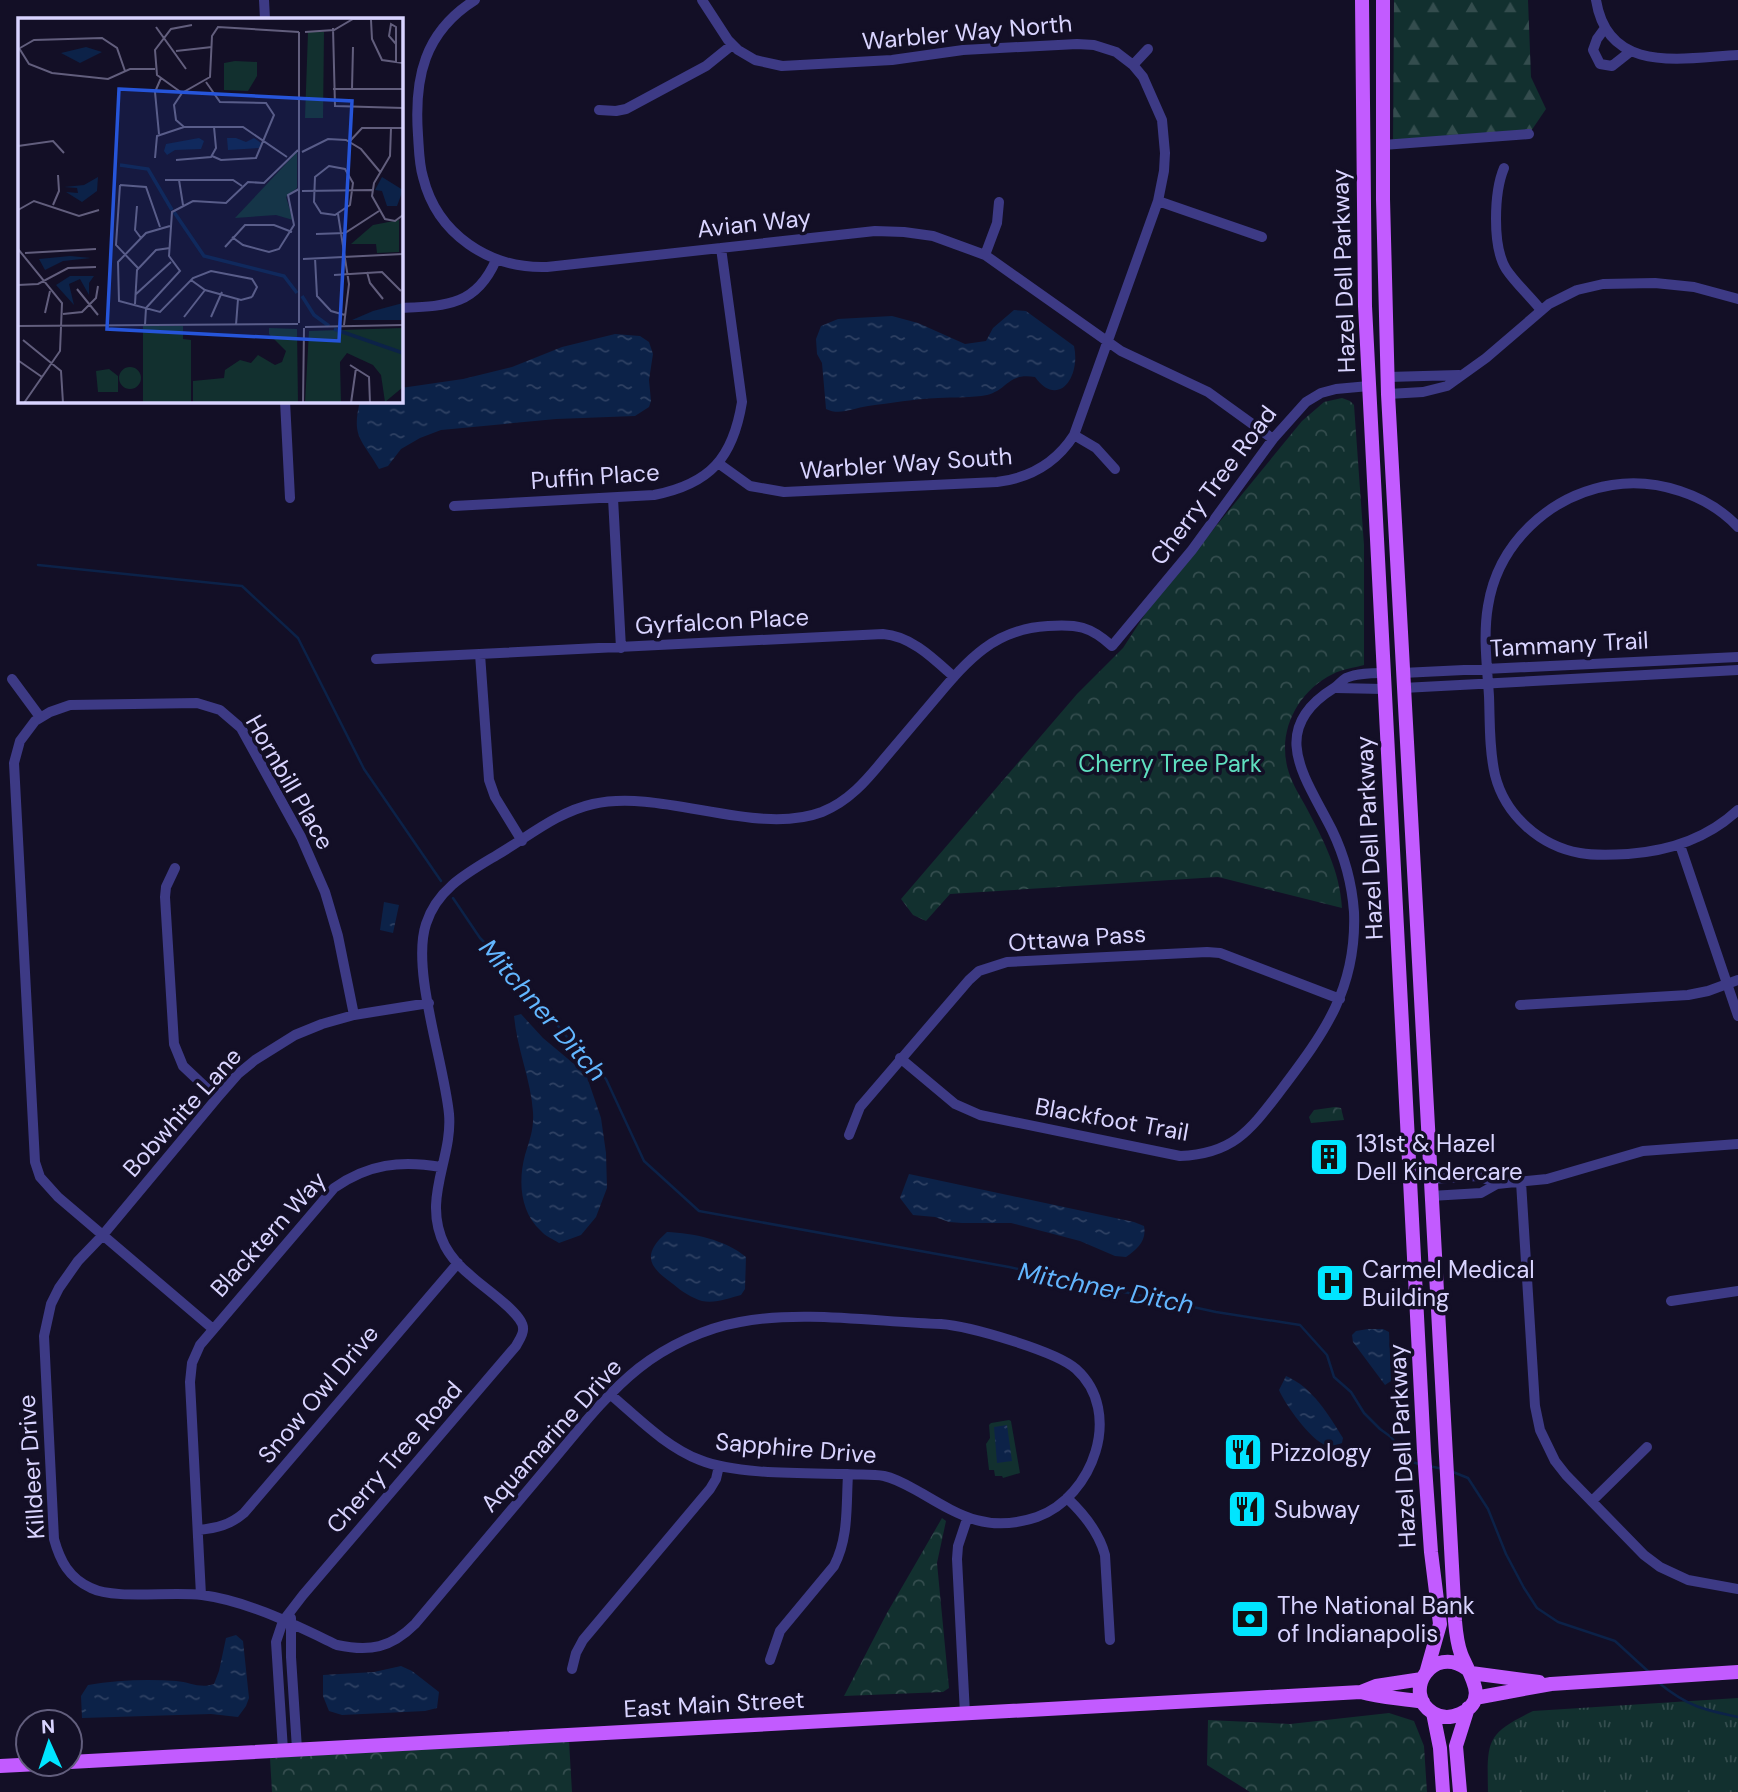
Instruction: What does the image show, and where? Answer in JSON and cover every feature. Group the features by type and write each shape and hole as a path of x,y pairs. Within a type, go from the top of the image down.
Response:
{"main road":[{"name":"Hazel Dell Parkway","path":"1362,0 1362,221 1383,689 1424,1452 1431,1552 1440,1624 1425,1675"},
{"name":"Hazel Dell Parkway","path":"1383,0 1383,224 1388,394 1402,673 1457,1637 1469,1671"},
{"path":"1443,1792 1440,1748 1420,1688 1425,1675 1435,1664 1449,1661 1469,1671 1551,1684"},
{"path":"1460,1792 1456,1746 1476,1685 1469,1671"},
{"path":"1428,1707 1449,1717 1460,1715 1471,1703 1551,1684 1738,1672"},
{"name":"East Main Street","path":"84,1761 1361,1692 1425,1675"},
{"name":"East Main Street","path":"1361,1692 1377,1697 1402,1698 1428,1707"}],"street":[{"path":"264,0 265,18"},
{"name":"Warbler Way North","path":"702,0 732,45 755,60 774,65 901,59 963,50 1086,44 1116,52 1133,65 1151,90 1162,120 1165,137 1164,171 1158,201 1107,341"},
{"path":"1595,0 1605,28 1619,44 1631,51 1654,59 1738,55"},
{"name":"Avian Way","path":"467,2 437,37 422,67 416,102 420,166 430,198 447,225 466,243 496,260 526,267 547,267 859,232 890,231 933,236 985,255 1121,351 1208,392 1273,439"},
{"path":"1605,28 1594,48 1597,62 1603,66 1612,66 1631,51"},
{"path":"599,110 626,109 706,66 732,45"},
{"path":"1133,65 1148,49"},
{"path":"1383,145 1529,134"},
{"path":"1504,168 1497,191 1500,255 1506,268 1541,310"},
{"path":"1158,201 1262,237"},
{"path":"985,255 997,223 999,202"},
{"name":"Puffin Place","path":"454,506 654,495 680,490 698,481 718,463 732,443 742,402 721,248"},
{"path":"402,308 441,306 467,297 482,285 496,260"},
{"path":"1388,394 1447,386 1486,358 1541,310 1571,292 1594,286 1647,283 1682,285 1738,299"},
{"name":"Warbler Way South","path":"718,463 750,486 784,492 1015,480 1033,473 1060,454 1074,435 1107,341"},
{"path":"1388,377 1459,375"},
{"name":"Cherry Tree Road","path":"954,677 979,651 1010,633 1026,628 1071,625 1086,627 1112,646 1192,550 1273,439 1306,402 1321,393 1336,389 1369,386"},
{"path":"285,402 290,498"},
{"path":"1074,435 1096,448 1115,469"},
{"path":"1738,527 1701,500 1669,487 1629,483 1603,486 1575,495 1535,520 1517,540 1495,578 1486,616 1491,746 1496,778 1511,808 1532,832 1559,847 1588,855 1645,853 1680,845 1716,828 1738,810"},
{"path":"613,498 621,648"},
{"name":"Gyrfalcon Place","path":"376,659 893,635 914,644 954,677"},
{"path":"480,654 489,780 495,797 522,841"},
{"name":"Tammany Trail","path":"1403,688 1488,676 1738,657"},
{"name":"Tammany Trail","path":"1402,673 1488,676 1738,670"},
{"name":"Blackfoot Trail","path":"900,1058 955,1104 973,1113 1164,1153 1195,1155 1223,1148 1249,1131 1316,1044 1328,1024 1349,971 1353,943 1352,895 1338,844 1300,769 1296,744 1300,727 1307,711 1322,695 1347,678 1367,673 1383,673"},
{"path":"457,1264 446,1247 436,1207 450,1118 421,946 432,908 445,890 560,816 600,802 631,801 772,818 802,818 825,811 861,786 954,677"},
{"path":"12,679 40,717 20,741 14,763 33,1149 40,1177 47,1187 102,1236 213,1329"},
{"path":"1336,688 1383,689"},
{"name":"Hornbill Place","path":"40,717 70,705 189,702 220,710 237,723 301,837 325,892 338,936 354,1015"},
{"path":"1680,845 1733,983 1738,1016"},
{"path":"175,868 166,887 165,897 174,1044 183,1066 217,1098"},
{"name":"Ottawa Pass","path":"849,1135 860,1107 969,979 985,968 1007,962 1220,953 1340,999"},
{"path":"1520,1005 1688,995 1733,983"},
{"name":"Bobwhite Lane","path":"102,1236 238,1074 272,1048 322,1024 354,1015 429,1003"},
{"path":"1431,1196 1481,1193 1497,1184 1559,1176 1643,1151 1738,1144"},
{"name":"Blacktern Way","path":"201,1595 190,1381 192,1363 200,1345 334,1188 358,1173 386,1164 417,1163 441,1167"},
{"path":"1431,1179 1479,1176 1497,1184"},
{"path":"1521,1182 1538,1423 1555,1461 1639,1550 1660,1567 1688,1580 1738,1589"},
{"name":"Killdeer Drive","path":"102,1236 78,1261 59,1288 46,1321 44,1360 56,1546 62,1563 70,1573 92,1589 107,1594 175,1592 201,1595 246,1606 287,1623"},
{"name":"Cherry Tree Road","path":"287,1623 303,1595 516,1346 524,1326 516,1314 457,1264"},
{"name":"Snow Owl Drive","path":"198,1530 217,1528 244,1513 457,1264"},
{"path":"1671,1301 1738,1291"},
{"name":"Aquamarine Drive","path":"287,1623 337,1645 352,1648 381,1647 402,1636 611,1395 640,1367 665,1350 708,1331 738,1322 797,1317 959,1325 1064,1361 1086,1381 1097,1406 1098,1443 1090,1467 1067,1497"},
{"name":"Sapphire Drive","path":"611,1395 672,1445 700,1460 719,1466 873,1475 897,1480 967,1518 999,1523 1034,1518 1053,1509 1067,1497"},
{"path":"1592,1501 1647,1447"},
{"path":"572,1669 583,1640 710,1489 719,1466"},
{"path":"770,1660 780,1631 834,1566 839,1556 845,1538 848,1475"},
{"path":"1067,1497 1089,1523 1102,1545 1105,1555 1110,1640"},
{"path":"965,1714 957,1559 958,1546 967,1518"},
{"path":"287,1623 276,1642 290,1750"}],"green space":[{"path":"1394,0 1528,0 1531,77 1546,109 1529,134 1393,145"},
{"name":"Cherry Tree Park","path":"1342,398 1354,405 1364,545 1364,665 1337,672 1309,692 1292,716 1285,744 1289,773 1330,856 1341,894 1342,908 1218,877 950,894 926,921 913,915 901,899 1077,694 1123,648 1149,608 1302,421 1324,402"},
{"path":"1341,1108 1344,1120 1311,1123 1309,1117 1314,1110"},
{"path":"1009,1420 1020,1473 1003,1478 995,1476 994,1470 989,1470 986,1444 990,1438 989,1425"},
{"path":"942,1518 946,1521 937,1563 949,1688 943,1692 844,1696 887,1613"},
{"path":"1738,1698 1738,1792 1488,1792 1488,1761 1492,1741 1506,1726 1533,1711"},
{"path":"1389,1713 1414,1721 1424,1746 1427,1792 1250,1792 1207,1765 1208,1720 1290,1724"},
{"path":"569,1741 572,1792 272,1792 270,1758"}],"water":[{"path":"1014,310 1026,311 1074,346 1074,368 1066,385 1052,390 1035,377 1026,376 1013,379 994,392 981,396 911,400 841,412 826,409 822,363 817,354 816,339 821,326 838,319 892,316 918,323 965,344 986,341 993,328"},
{"path":"615,334 640,336 649,342 653,354 649,407 635,416 556,419 441,430 401,449 388,466 379,469 360,438 357,423 360,402 402,402 402,388 463,379 512,367 562,347"},
{"path":"384,902 399,905 393,933 380,930"},
{"path":"521,1014 543,1038 586,1074 601,1118 607,1188 596,1217 581,1235 559,1243 534,1223 522,1196 523,1165 533,1118 530,1088 514,1016"},
{"path":"909,1174 1134,1222 1144,1226 1143,1240 1126,1257 1115,1256 1080,1241 1011,1223 949,1222 935,1217 913,1215 900,1198"},
{"path":"667,1232 709,1238 746,1257 745,1289 741,1295 717,1301 702,1301 665,1278 654,1266 651,1254"},
{"path":"1383,1329 1389,1332 1391,1381 1385,1385 1353,1342 1352,1335 1356,1331"},
{"path":"1286,1376 1304,1387 1319,1402 1343,1438 1342,1443 1330,1446 1320,1442 1299,1421 1279,1390"},
{"path":"1007,1425 1012,1461 997,1463 994,1427"},
{"path":"236,1635 243,1641 249,1698 238,1717 211,1714 84,1718 81,1696 88,1685 143,1680 176,1681 204,1686 214,1684 226,1638"},
{"path":"401,1666 439,1692 437,1708 425,1711 342,1715 329,1711 323,1696 323,1675 374,1672"}],"waterway":[{"name":"Mitchner Ditch","path":"38,565 242,586 298,638 364,769 441,881"},
{"name":"Mitchner Ditch","path":"453,898 480,938 518,976 567,1037 606,1079 644,1161 699,1211 1009,1267 1216,1312 1300,1325 1327,1355 1334,1377 1351,1392 1364,1413 1391,1437 1409,1461 1419,1464"},
{"name":"Mitchner Ditch","path":"1429,1466 1443,1469"},
{"name":"Mitchner Ditch","path":"1453,1472 1468,1478 1488,1509 1506,1554 1537,1608 1558,1622 1615,1641 1650,1673"},
{"name":"Mitchner Ditch","path":"1659,1683 1696,1706 1738,1717"}],"place":[{"name":"131st & Hazel Dell Kindercare","path":"1329,1157"},
{"name":"Carmel Medical Building","path":"1335,1283"},
{"name":"Pizzology","path":"1243,1452"},
{"name":"Subway","path":"1247,1509"},
{"name":"The National Bank of Indianapolis","path":"1250,1619"}]}
